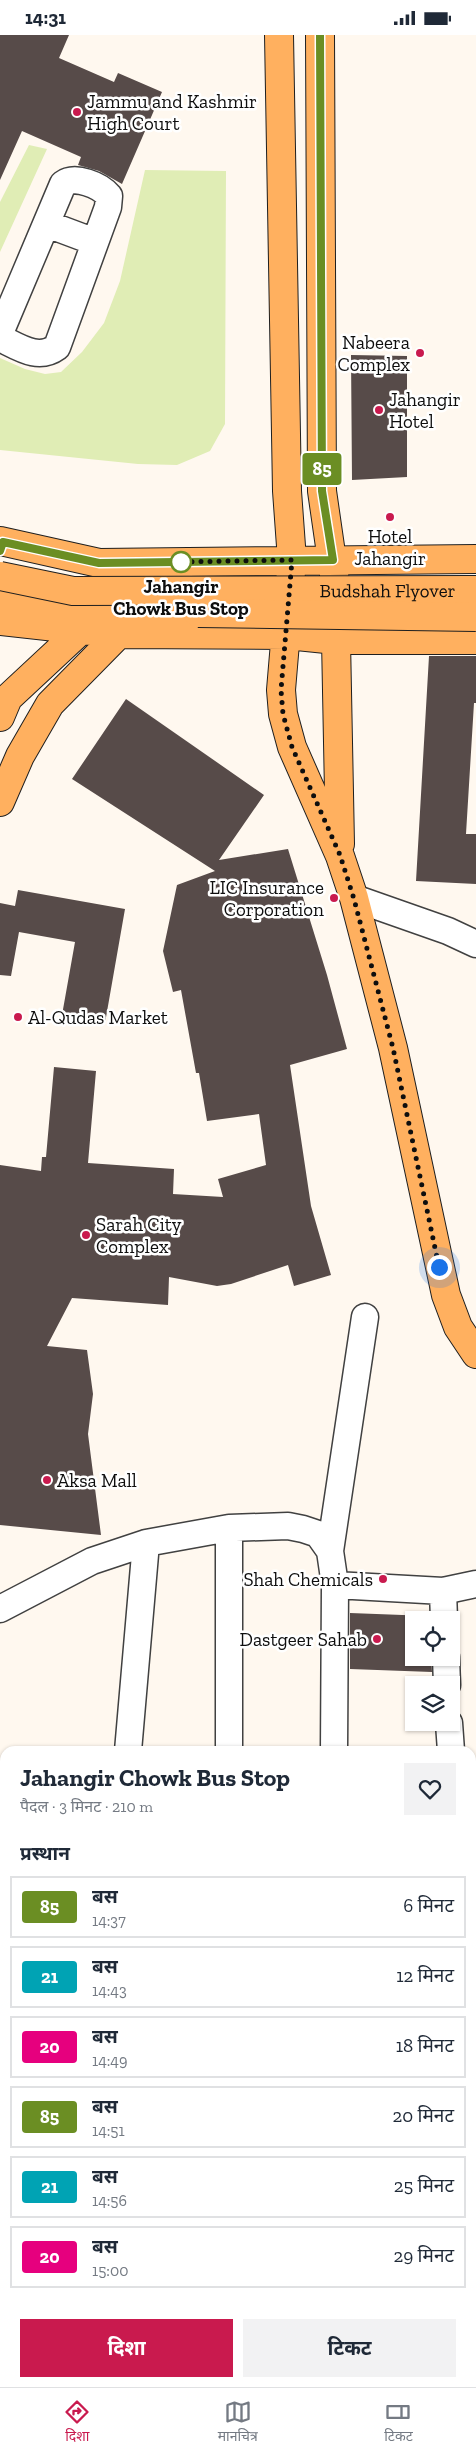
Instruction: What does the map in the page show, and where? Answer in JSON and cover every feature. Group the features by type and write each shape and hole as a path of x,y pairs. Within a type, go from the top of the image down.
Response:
{"main road":[{"path":"279,35 287,491 292,560 281,690 283,714 292,747 340,855 354,899 393,1048 446,1295 458,1327 476,1355"},
{"path":"320,35 322,491 338,602 336,639 340,855"},
{"path":"1,545 99,563 476,559"},
{"name":"Budshah Flyover","path":"0,576 73,591 476,590"},
{"name":"Budshah Flyover","path":"0,597 74,611 476,617"},
{"path":"0,621 119,634 287,635 336,639 476,640"},
{"path":"0,717 8,698 81,630"},
{"path":"0,802 20,756 50,704 119,634"}],"street":[{"path":"0,333 63,184 72,179 105,191 109,196 108,207 57,347 48,354 37,353 0,339"},
{"path":"47,224 95,243"},
{"path":"354,899 476,944"},
{"path":"334,1746 335,1585 330,1551 365,1317"},
{"path":"0,1609 92,1561 146,1543 229,1528 288,1527 303,1529 318,1534 330,1551"},
{"path":"229,1528 229,1746"},
{"path":"128,1746 146,1543"},
{"path":"335,1585 443,1591 476,1584"},
{"path":"443,1591 444,1611"},
{"path":"450,1731 451,1746"}],"green space":[{"path":"29,145 47,149 0,252 0,202"},
{"path":"145,170 226,171 225,424 210,451 177,465 138,464 0,450 0,358 25,369 45,374 61,372 82,352 104,323 120,281"}],"building":[{"name":"Jammu and Kashmir High Court","path":"0,35 69,35 59,58 114,82 118,73 162,92 122,184 99,171 78,165 81,157 22,131 0,180"},
{"name":"Jahangir Hotel","path":"351,355 407,356 407,477 352,480"},
{"path":"429,656 476,656 476,703 474,703 466,834 476,834 476,884 416,881"},
{"path":"126,699 264,795 219,860 288,849 327,975 347,1049 290,1065 311,1206 331,1275 294,1286 288,1265 231,1284 217,1286 169,1277 168,1305 72,1298 47,1346 87,1350 93,1394 88,1434 101,1535 0,1525 0,1165 41,1171 42,1157 46,1157 54,1067 96,1071 88,1163 174,1169 173,1194 223,1197 218,1179 266,1165 259,1114 207,1121 181,990 173,992 163,951 177,885 215,871 72,779"},
{"path":"18,890 125,909 105,1023 62,1015 75,942 19,932 11,976 0,975 0,903 15,906"},
{"name":"Dastgeer Sahab","path":"350,1613 405,1615 405,1666 432,1666 432,1672 350,1669"}],"bus line":[{"name":"85","path":"0,551 3,542 46,553 99,563 333,560 322,491 320,35"}],"place":[{"name":"Jammu and Kashmir High Court","path":"77,112"},
{"name":"Nabeera Complex","path":"420,353"},
{"name":"Jahangir Hotel","path":"379,410"},
{"name":"Hotel Jahangir","path":"390,517"},
{"name":"Jahangir Chowk Bus Stop","path":"181,562"},
{"name":"LIC Insurance Corporation","path":"334,898"},
{"name":"Al-Qudas Market","path":"18,1017"},
{"name":"Sarah City Complex","path":"86,1235"},
{"name":"Aksa Mall","path":"47,1480"},
{"name":"Shah Chemicals","path":"383,1579"},
{"name":"Dastgeer Sahab","path":"377,1639"}],"route":[{"path":"181,562 173,562 292,560 281,690 283,714 292,747 340,855 354,899 393,1048 439,1267"}]}
